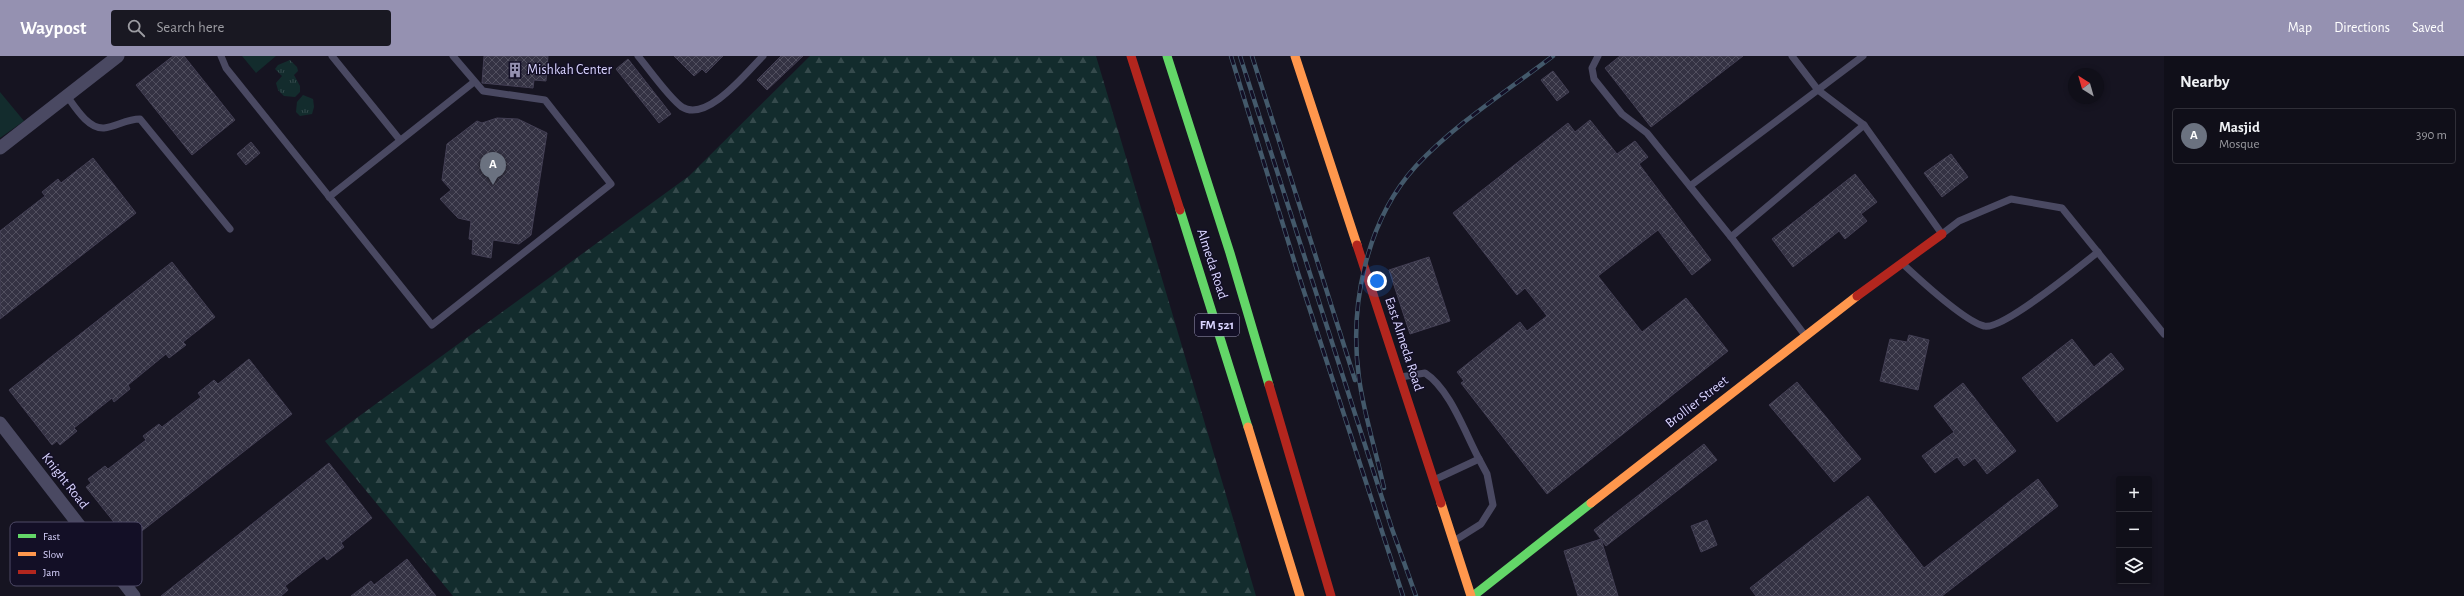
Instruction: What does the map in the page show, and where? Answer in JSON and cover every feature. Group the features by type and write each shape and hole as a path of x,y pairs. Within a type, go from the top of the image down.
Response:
{"street":[{"path":"0,148 118,56"},
{"name":"Almeda Road","path":"1131,56 1199,268 1300,596"},
{"name":"Almeda Road","path":"1166,56 1230,253 1331,596"},
{"name":"East Almeda Road","path":"1295,56 1472,596"},
{"name":"Brollier Street","path":"1472,596 1805,335 1942,234"},
{"name":"Knight Road","path":"0,423 77,522"},
{"path":"1324,571 1334,596"},
{"name":"Knight Road","path":"126,586 134,596"}],"lane":[{"path":"221,56 226,68 432,325 611,184 545,100 483,91 453,56"},
{"path":"332,56 400,140"},
{"path":"638,56 678,104 689,110 707,108 763,56"},
{"path":"1598,56 1592,68 1594,78 1622,114 1647,133 1731,237 1805,335"},
{"path":"1792,56 1818,90 1864,126 1942,234 1959,221 2011,199 2062,208 2164,334"},
{"path":"1690,186 1863,56"},
{"path":"329,197 474,82"},
{"path":"67,96 93,125 104,128 128,119 140,119 230,229"},
{"path":"1731,237 1864,126"},
{"path":"1902,263 1926,286 1984,326 1997,325 2022,310 2098,252"},
{"path":"1400,377 1425,374 1435,380 1444,391 1487,474 1493,506 1481,524 1453,541"},
{"path":"1433,480 1479,459"}],"green space":[{"path":"242,56 276,56 256,73"},
{"path":"810,56 1096,56 1256,596 453,596 325,441 689,176"},
{"path":"290,60 297,67 298,71 294,75 300,86 300,92 295,97 284,96 278,90 276,83 282,76 275,69 278,65"},
{"path":"0,92 24,121 0,138"},
{"path":"303,95 313,99 314,107 312,114 300,116 296,112 297,102"}],"building":[{"path":"173,56 184,56 235,120 192,155 136,85"},
{"name":"Mishkah Center","path":"484,56 548,56 546,81 534,80 533,88 482,83"},
{"path":"674,56 723,56 706,73 702,69 694,76"},
{"path":"781,56 803,56 767,90 757,80"},
{"path":"1620,56 1743,56 1651,127 1605,68"},
{"path":"628,59 671,114 659,123 616,69"},
{"path":"1553,71 1569,92 1557,101 1541,80"},
{"path":"497,118 518,119 547,133 531,235 519,244 493,240 491,258 472,254 473,240 469,239 471,221 458,218 440,199 451,190 442,180 447,144 477,121 482,123"},
{"path":"1590,120 1617,154 1635,141 1648,157 1639,164 1711,260 1692,275 1658,230 1598,276 1642,332 1686,298 1728,351 1547,494 1461,383 1464,381 1457,372 1520,322 1527,331 1547,316 1525,288 1517,295 1453,213 1568,123 1575,132"},
{"path":"251,142 260,153 246,165 237,154"},
{"path":"1951,154 1968,177 1942,197 1924,173"},
{"path":"93,158 136,213 0,319 0,231 45,196 42,192 58,179 61,183"},
{"path":"1855,174 1877,202 1861,214 1867,221 1845,239 1839,231 1793,267 1772,239"},
{"path":"1429,257 1450,321 1410,334 1389,270"},
{"path":"172,262 215,317 183,342 186,345 169,358 166,354 128,385 130,389 114,402 112,398 74,428 77,431 60,445 57,441 52,445 9,390"},
{"path":"1909,335 1929,340 1918,390 1880,381 1890,339 1907,342"},
{"path":"2072,339 2094,367 2111,353 2124,369 2057,422 2022,378"},
{"path":"249,359 292,414 142,531 142,522 114,522 86,487 91,483 88,479 105,466 108,469 146,440 143,436 159,424 162,427 201,397 198,393 214,380 218,384"},
{"path":"1797,382 1861,459 1834,482 1769,405"},
{"path":"1963,383 2016,451 1987,474 1975,458 1964,466 1957,457 1935,473 1922,456 1954,432 1934,406"},
{"path":"1704,444 1717,460 1606,546 1594,530"},
{"path":"329,463 372,518 341,543 344,547 327,560 324,556 285,586 288,590 281,596 161,596"},
{"path":"2038,479 2058,506 1942,596 1756,596 1750,588 1868,496 1924,568"},
{"path":"1707,520 1717,545 1701,552 1691,526"},
{"path":"1601,539 1618,596 1578,596 1564,551"},
{"path":"407,559 436,596 351,596 371,581 374,585"}],"railway":[{"path":"1231,56 1297,270 1403,596"},
{"path":"1240,56 1392,529 1416,596"},
{"path":"1252,56 1355,380"},
{"path":"1384,488 1364,406 1359,378 1357,350 1359,294 1373,238 1385,212 1399,188 1416,166 1464,122 1553,56"}],"traffic: fast":[{"path":"1167,56 1230,253 1269,385"},
{"path":"1180,210 1248,427"},
{"path":"1473,596 1591,503"}],"traffic: slow":[{"path":"1295,56 1357,245"},
{"path":"1591,503 1857,296"},
{"path":"1248,427 1300,596"},
{"path":"1441,503 1471,596"}],"traffic: jam":[{"path":"1131,56 1180,210"},
{"path":"1857,296 1942,234"},
{"path":"1357,245 1441,503"},
{"path":"1269,385 1331,596"}],"place":[{"name":"Mishkah Center","path":"515,70"},
{"name":"Masjid","path":"493,185"}]}
